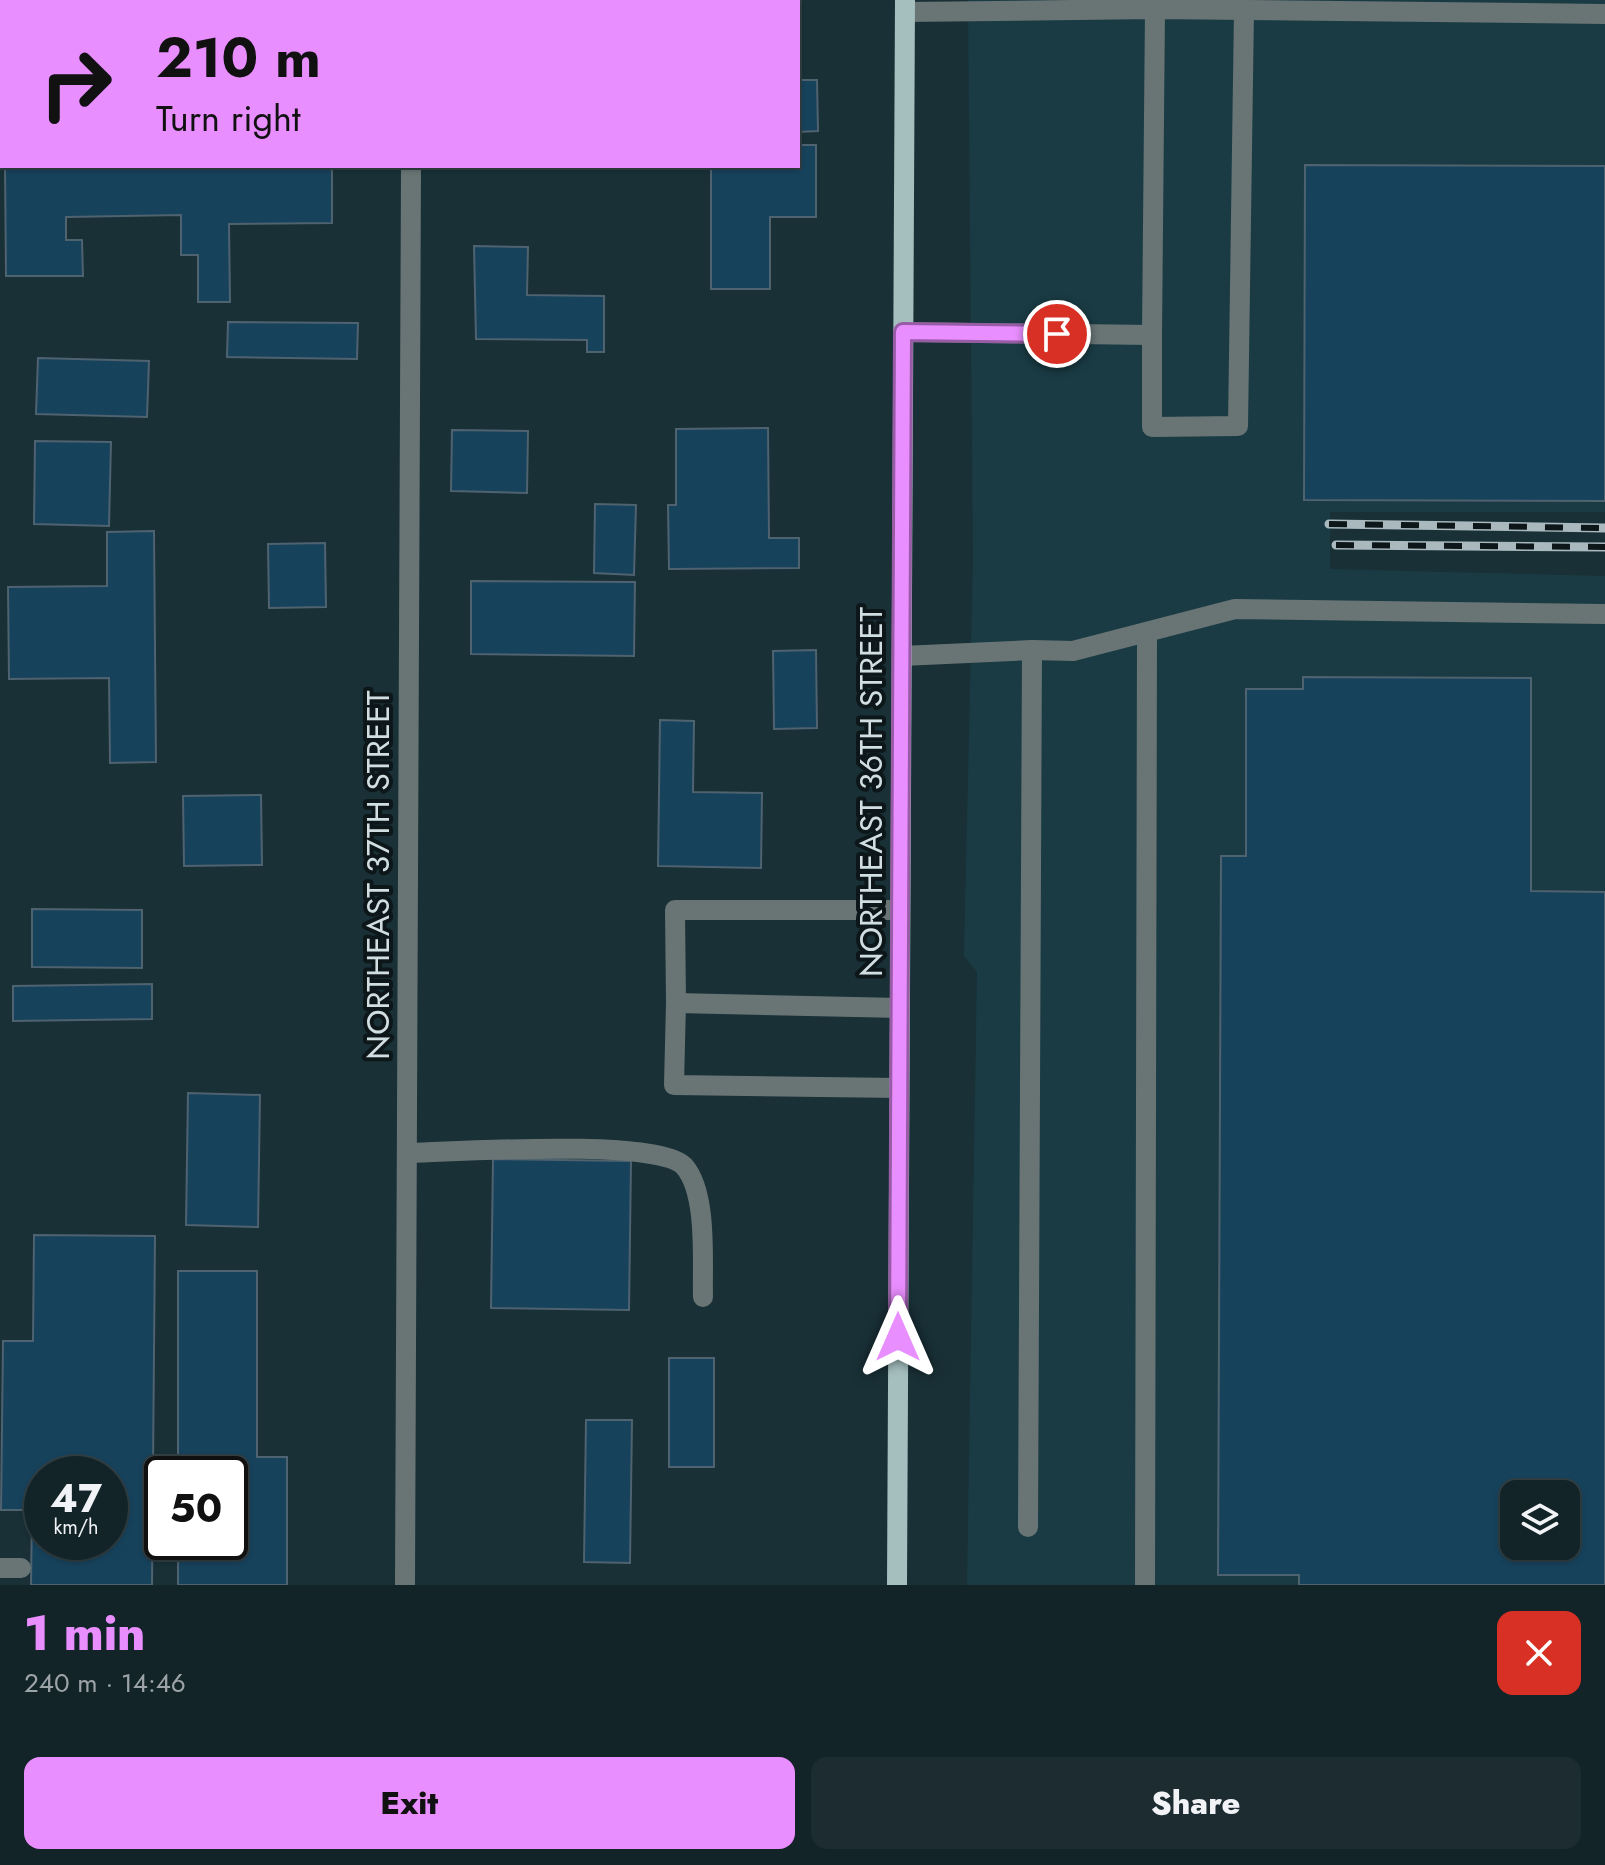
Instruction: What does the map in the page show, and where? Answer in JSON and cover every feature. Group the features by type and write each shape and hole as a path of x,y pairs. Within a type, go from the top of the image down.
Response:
{"main road":[{"name":"NORTHEAST 36TH STREET","path":"897,1585 905,6"}],"street":[{"path":"905,6 1605,14"},
{"path":"1155,9 1152,427 1238,426 1244,10"},
{"name":"NORTHEAST 37TH STREET","path":"405,1585 411,168"},
{"path":"903,332 1152,335"},
{"path":"902,656 1073,651 1235,609 1605,614"},
{"path":"1145,1585 1147,632"},
{"path":"1028,1527 1032,650"},
{"path":"899,1088 674,1085 675,910 900,910"},
{"path":"676,1003 900,1008"},
{"path":"407,1153 606,1150 653,1153 671,1158 683,1165 693,1180 699,1202 703,1297"}],"shaded area":[{"path":"968,0 1605,0 1605,512 1330,512 1330,569 1605,576 1605,1585 967,1585 977,972 964,956 973,559"}],"building":[{"path":"800,80 817,80 818,131 800,132"},
{"path":"800,145 816,145 816,217 770,217 770,289 711,289 711,168 800,168"},
{"path":"1305,165 1605,166 1605,501 1304,500"},
{"path":"5,168 332,168 332,223 229,224 230,302 198,302 198,255 181,255 181,215 66,217 66,240 82,240 83,276 6,276"},
{"path":"474,246 528,247 527,295 604,296 604,352 587,352 587,340 476,339"},
{"path":"228,322 358,323 357,359 227,357"},
{"path":"38,358 149,361 147,417 36,414"},
{"path":"768,428 769,538 799,538 799,568 669,569 668,505 676,505 676,429"},
{"path":"452,430 528,431 527,493 451,491"},
{"path":"35,441 111,442 109,526 34,524"},
{"path":"595,504 636,505 634,575 594,573"},
{"path":"154,531 156,762 110,763 109,678 9,679 8,587 107,586 107,532"},
{"path":"325,543 326,607 269,608 268,544"},
{"path":"471,581 635,582 634,656 471,654"},
{"path":"816,650 817,728 774,729 773,651"},
{"path":"1303,677 1531,678 1531,891 1605,892 1605,1585 1299,1585 1299,1575 1218,1575 1221,856 1246,856 1246,689 1303,689"},
{"path":"660,720 694,721 693,792 762,793 761,868 658,866"},
{"path":"261,795 262,865 184,866 183,796"},
{"path":"32,909 142,910 142,968 32,967"},
{"path":"152,984 152,1019 13,1021 13,986"},
{"path":"188,1093 260,1095 258,1227 186,1225"},
{"path":"493,1159 631,1161 629,1310 491,1308"},
{"path":"34,1235 155,1236 153,1456 144,1456 144,1560 152,1560 152,1585 31,1585 31,1560 128,1560 128,1456 24,1456 24,1510 1,1510 3,1341 33,1341"},
{"path":"178,1271 257,1271 257,1457 287,1457 287,1585 178,1585 178,1560 248,1560 248,1456 178,1456"},
{"path":"669,1358 714,1358 714,1467 669,1467"},
{"path":"586,1420 632,1420 630,1563 584,1562"}],"railway":[{"path":"1329,524 1605,528"},
{"path":"1336,545 1605,547"}],"route":[{"path":"898,1337 903,332 1057,334"}]}
